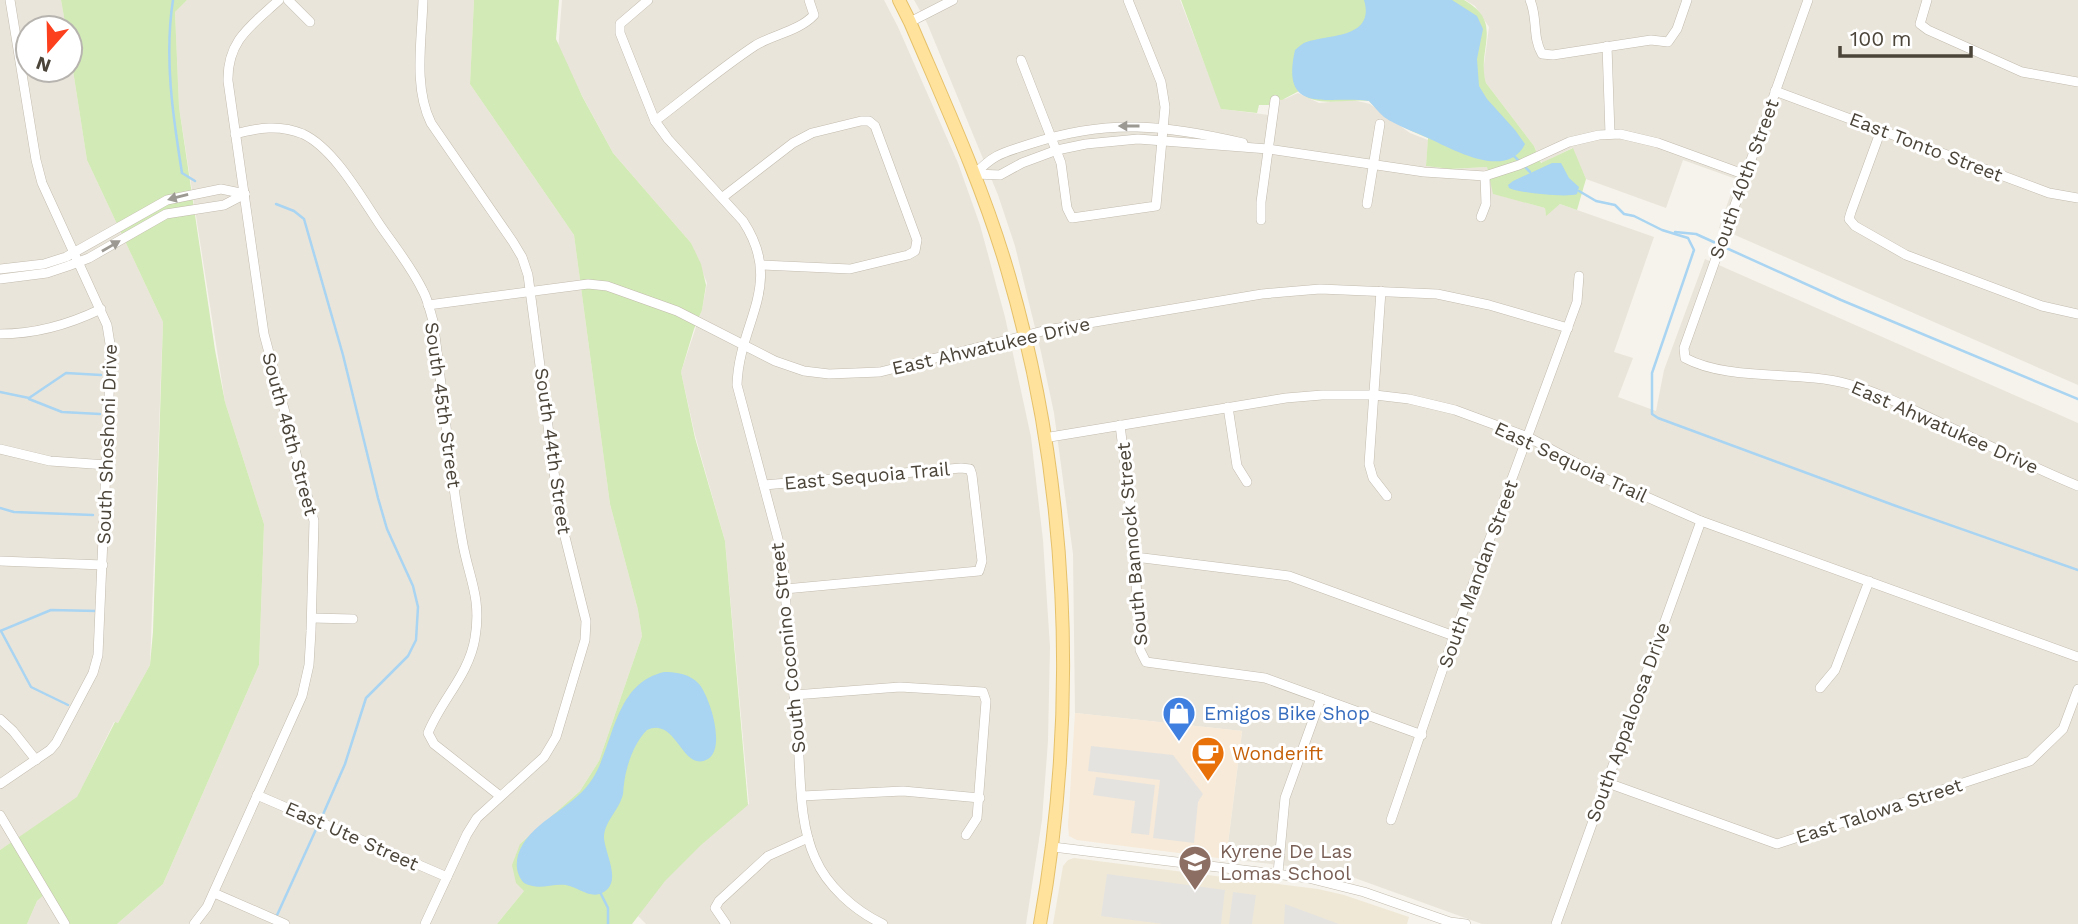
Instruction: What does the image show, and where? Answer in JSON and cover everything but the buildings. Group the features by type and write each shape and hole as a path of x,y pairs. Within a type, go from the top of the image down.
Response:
{"main road":[{"path":"899,0 975,174 1006,267 1025,336 1044,438 1052,491 1063,648 1061,750 1053,847 1040,924"}],"street":[{"name":"South Shoshoni Drive","path":"0,785 56,743 93,673 100,638 111,350 111,335 101,310 42,183 10,0"},
{"name":"South 46th Street","path":"194,924 214,893 306,682 312,618 314,521 264,334 234,134 228,74 233,48 244,32 279,0"},
{"path":"288,0 310,22"},
{"name":"South 44th Street","path":"423,0 423,106 522,257 531,292 560,516 582,603 586,631 581,659 556,737 544,757 477,818 425,924"},
{"path":"648,0 620,24 621,33 655,121 668,139 723,197 753,236 762,265 850,269 915,251 917,240 875,126 869,121 812,132 793,143 723,197"},
{"path":"655,121 758,44 806,23 814,15 809,0"},
{"path":"910,22 953,0"},
{"path":"1021,60 1061,163 1072,218 1156,206 1165,107 1161,82 1128,0"},
{"path":"1530,0 1536,44 1542,54 1553,55 1651,40 1668,42 1677,29 1688,0"},
{"name":"South 40th Street","path":"1685,358 1684,348 1808,0"},
{"path":"1927,0 1920,24 1949,40 2022,72 2078,82"},
{"path":"1607,46 1610,134"},
{"name":"East Tonto Street","path":"1776,91 2049,193 2078,198"},
{"path":"1261,220 1275,100"},
{"path":"1367,204 1380,124"},
{"path":"975,174 1000,175 1054,143 1085,129 1114,126 1165,127 1268,149"},
{"name":"South 45th Street","path":"234,134 276,127 297,132 317,143 353,186 413,273 428,304 433,321 462,541 476,590 478,612 469,661 428,733 435,744 500,796"},
{"path":"1881,130 1849,219 1906,255 2042,306 2078,314"},
{"path":"975,174 992,157 1054,143 1115,140 1268,149 1436,173 1490,174 1586,137 1620,134 1658,143 1745,175"},
{"path":"1481,217 1486,204 1490,174"},
{"path":"0,269 77,258 129,220 167,200 221,189 245,194"},
{"path":"0,279 47,273 166,214 224,205 245,194"},
{"name":"South Coconino Street","path":"762,265 758,301 738,363 737,385 778,539 785,589 807,838 827,880 863,913 883,924"},
{"name":"South Mandan Street","path":"1391,820 1454,636 1577,302 1579,276"},
{"name":"East Ahwatukee Drive","path":"428,304 588,284 607,286 677,311 775,361 804,370 856,375 880,372 1100,320 1262,295 1320,289 1437,294 1568,328"},
{"path":"1381,291 1369,464 1373,478 1387,496"},
{"path":"0,334 43,331 77,321 101,310"},
{"name":"East Ahwatukee Drive","path":"1685,358 1697,364 1723,370 1821,378 1852,384 2078,486"},
{"name":"East Sequoia Trail","path":"1044,438 1228,407 1322,395 1375,395 1440,405 1528,438 1604,478 1701,521 2078,657"},
{"path":"1228,407 1237,466 1247,482"},
{"name":"South Bannock Street","path":"1120,425 1135,557 1140,650 1146,662 1265,678 1321,698"},
{"path":"0,449 50,461 107,465"},
{"name":"East Sequoia Trail","path":"764,485 970,469 972,475 982,561 979,571 785,589"},
{"name":"South Appaloosa Drive","path":"1556,924 1701,521"},
{"path":"1135,557 1289,576 1454,636"},
{"path":"0,561 103,565"},
{"path":"1820,688 1835,670 1868,581"},
{"path":"312,618 354,620"},
{"path":"794,695 900,687 983,692 986,701 980,797 977,818 966,835"},
{"name":"East Talowa Street","path":"1605,782 1777,844 2030,761 2063,729 2078,689"},
{"path":"1278,873 1285,798 1321,698 1422,734"},
{"path":"0,719 36,760"},
{"path":"802,796 903,791 980,797"},
{"name":"East Ute Street","path":"257,795 446,877"},
{"path":"0,815 65,924"},
{"path":"726,924 715,908 719,901 768,856 807,838"},
{"path":"1053,847 1278,873 1339,885 1451,923 1466,924"},
{"path":"214,893 279,921"}],"shaded area":[{"path":"0,0 61,0 64,14 14,14 14,84 75,84 87,160 163,322 150,665 118,723 114,722 77,798 0,850"},
{"path":"187,0 474,0 470,84 574,235 610,504 638,610 642,636 599,761 580,791 520,844 524,891 497,924 117,924 163,884 259,665 264,524 225,402 179,107 175,12"},
{"path":"562,0 884,0 898,27 958,163 980,225 1005,317 1031,437 1043,540 1050,647 1048,741 1042,820 1026,924 646,924 638,916 662,881 730,817 749,804 725,541 695,435 681,372 702,309 707,283 691,243 613,153 558,51"},
{"path":"914,0 1180,0 1222,109 1269,115 1269,99 1285,99 1298,93 1319,103 1353,100 1370,104 1410,133 1428,140 1426,166 1450,169 1487,167 1494,194 1545,208 1546,215 1560,204 1654,237 1614,352 1633,358 1618,397 1656,411 1664,370 1705,259 2078,423 2078,924 1482,924 1352,877 1298,867 1226,859 1242,731 1075,713 1073,554 1054,413 1041,352 1015,246 998,195 927,23"},
{"path":"1465,0 2078,0 2078,385 1719,228 1736,179 1683,160 1666,208 1586,179 1572,148 1542,163 1534,146 1486,83 1483,72 1489,27 1475,6"},
{"path":"1075,713 1242,731 1226,859 1077,840 1069,836"},
{"path":"1091,746 1173,755 1203,794 1198,802 1194,843 1153,838 1160,780 1088,771"},
{"path":"1096,777 1155,785 1149,835 1131,833 1135,801 1093,795"},
{"name":"Kyrene De Las Lomas School","path":"1074,858 1318,889 1409,917 1407,924 1053,924 1063,866"},
{"path":"1107,874 1225,890 1221,924 1163,924 1101,916"},
{"path":"1233,892 1256,895 1252,924 1229,924"},
{"path":"46,893 65,924 27,924 37,901"},
{"path":"1285,904 1339,924 1284,924"}],"green space":[{"path":"61,0 187,0 175,12 179,107 225,402 264,524 259,665 163,884 117,924 65,924 46,893 37,901 27,924 0,924 0,850 77,797 115,722 118,723 150,665 153,632 163,322 87,160 75,84 84,84 84,14 64,14"},
{"path":"474,0 559,0 556,39 582,96 613,153 691,243 701,264 706,285 702,310 681,372 695,438 725,541 748,805 701,845 665,881 632,924 497,924 524,891 516,883 512,865 520,844 580,791 599,761 642,636 638,610 610,504 574,235 470,84"},
{"path":"1181,0 1464,0 1476,9 1486,27 1486,83 1534,146 1541,163 1573,148 1586,179 1577,210 1560,204 1546,216 1545,208 1493,194 1487,167 1450,169 1426,166 1428,138 1396,123 1369,101 1313,100 1299,91 1282,100 1270,99 1269,105 1259,105 1257,113 1221,109"}],"water":[{"path":"1364,0 1452,0 1477,16 1483,29 1477,59 1479,86 1525,144 1517,155 1506,160 1479,159 1394,123 1384,117 1369,101 1324,100 1301,94 1295,85 1292,71 1295,50 1304,43 1356,29 1363,22 1366,13"},
{"path":"1552,163 1561,163 1569,178 1579,187 1577,194 1543,194 1509,188 1508,185 1513,181"},
{"path":"664,672 687,676 699,684 708,700 714,722 716,744 713,753 708,759 692,759 666,731 657,728 647,730 631,755 622,798 605,833 612,875 608,888 593,895 566,885 540,887 524,883 518,874 517,864 523,844 539,826 586,788 600,764 625,701 647,679"}],"waterway":[{"path":"173,0 169,43 173,109 182,173 195,181"},
{"path":"1513,155 1530,172"},
{"path":"1579,191 1596,201 1615,205 1624,214 1688,238 1694,250 1652,373 1652,414 1896,506 2078,570"},
{"path":"276,204 294,211 304,219 343,355 387,529 413,586 418,607 416,640 408,656 366,698 345,764 321,819"},
{"path":"1675,232 1696,234 1718,244"},
{"path":"1724,247 1841,300 2078,399"},
{"path":"0,392 29,398 66,373 101,375"},
{"path":"29,399 62,412 100,414"},
{"path":"0,508 14,512 93,515"},
{"path":"0,631 51,610 97,611"},
{"path":"1,631 31,687 68,705"},
{"path":"273,924 318,825"},
{"path":"601,894 608,908 608,924"}],"place":[{"name":"Emigos Bike Shop","path":"1179,743"},
{"name":"Wonderift","path":"1208,783"},
{"name":"Kyrene De Las Lomas School","path":"1195,892"}]}
